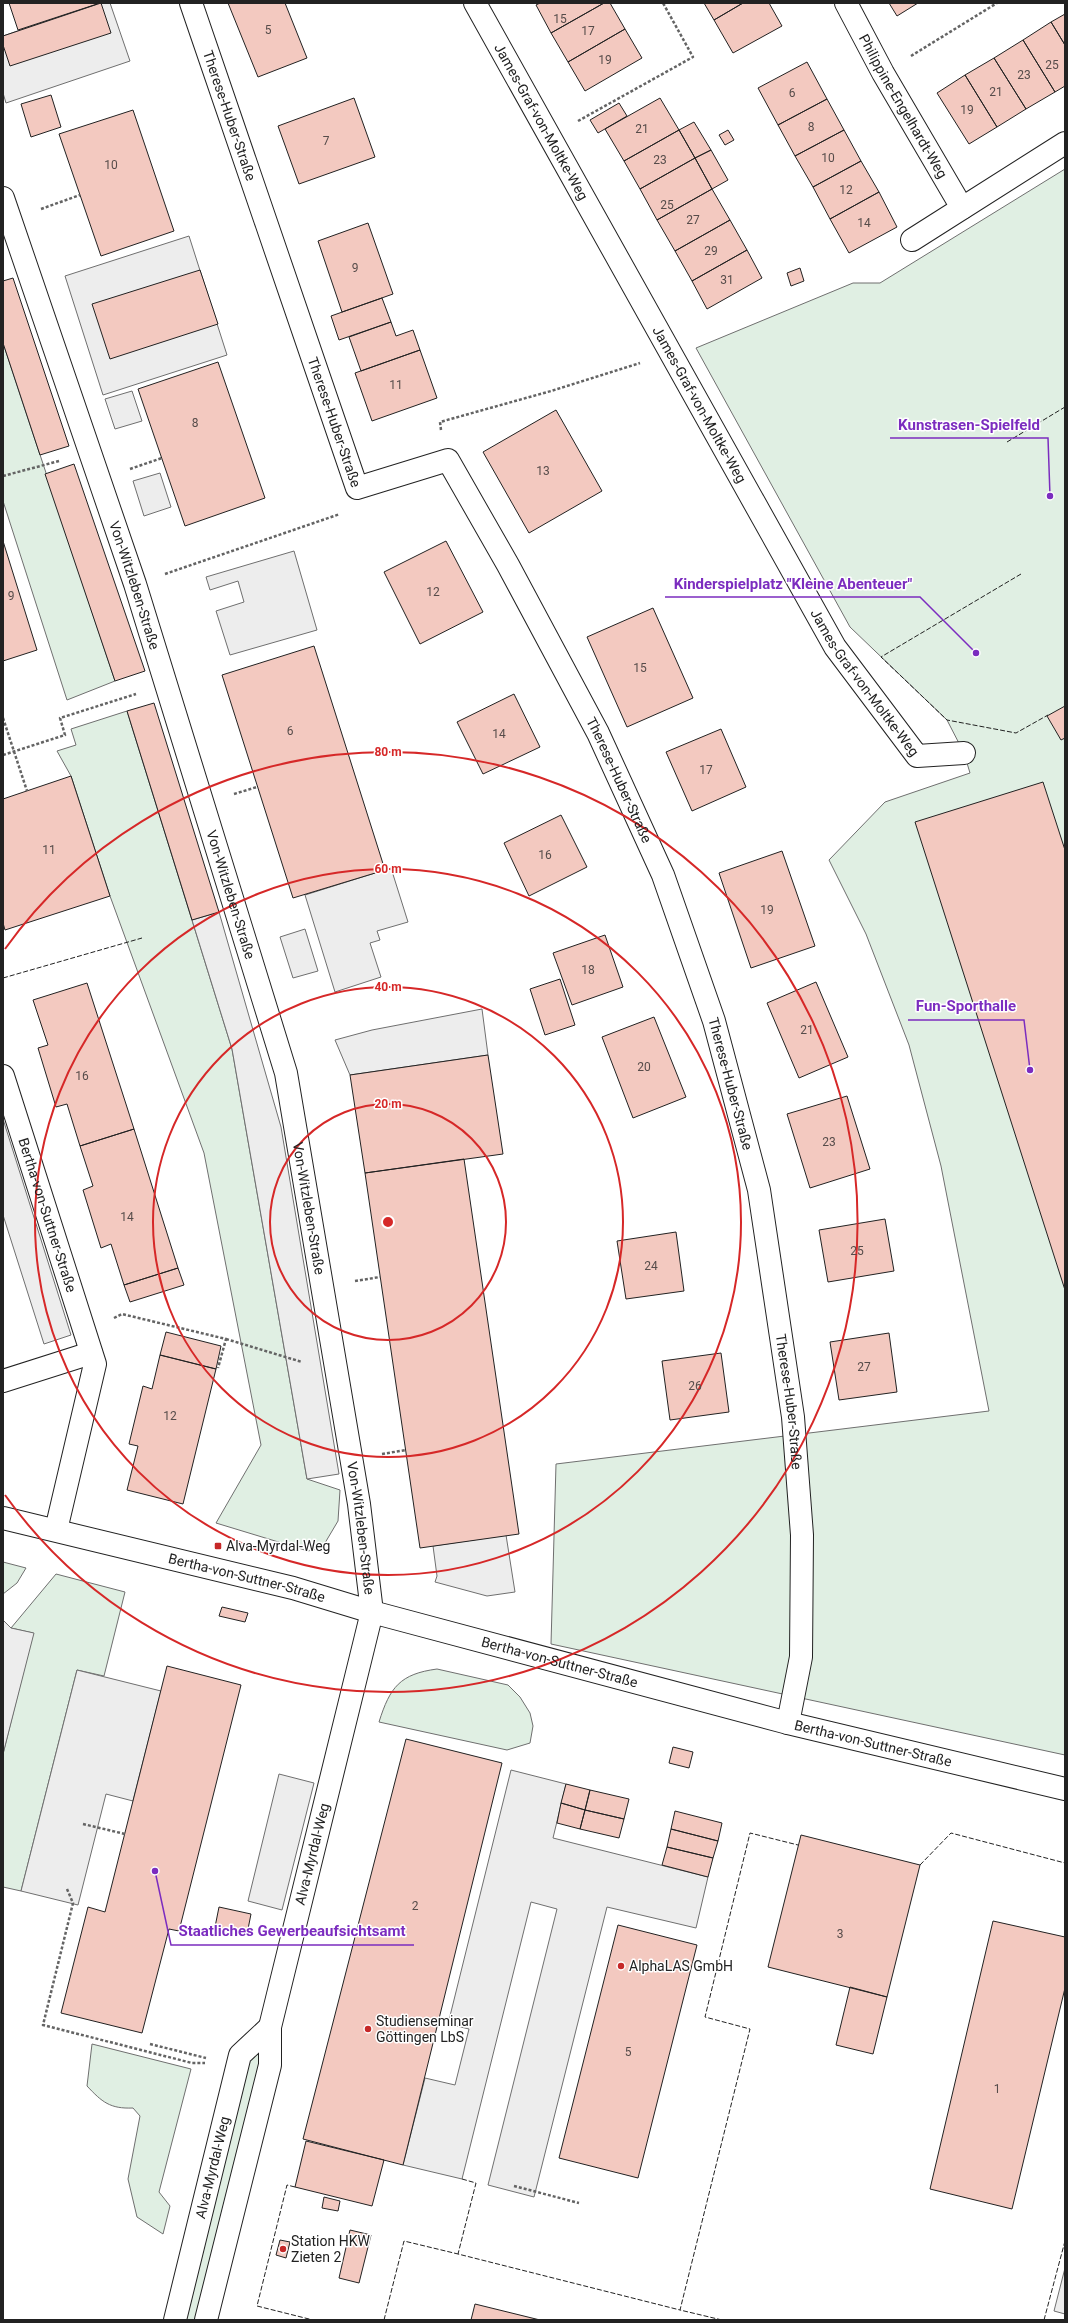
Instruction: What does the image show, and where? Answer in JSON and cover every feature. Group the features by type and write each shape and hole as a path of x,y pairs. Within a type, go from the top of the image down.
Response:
{"street":[{"name":"Therese-Huber-Straße","path":"191,3 357,488 448,460 508,565 598,733 663,875 714,1021 759,1190 793,1418 802,1535 801,1657 788,1723"},
{"name":"James-Graf-von-Moltke-Weg","path":"475,3 835,647 917,756 964,753"},
{"name":"Philippine-Engelhardt-Weg","path":"846,3 883,73 962,208"},
{"path":"912,240 1065,142"},
{"name":"Von-Witzleben-Straße","path":"3,198 135,584 286,1074 354,1473 372,1612"},
{"name":"Bertha-von-Suttner-Straße","path":"3,1076 95,1364 56,1530"},
{"path":"3,1381 92,1353"},
{"name":"Bertha-von-Suttner-Straße","path":"3,1518 293,1588 372,1612 788,1723 1065,1789"},
{"name":"Alva-Myrdal-Weg","path":"206,2320 270,2065 270,2027 372,1612"},
{"name":"Alva-Myrdal-Weg","path":"175,2320 240,2055 270,2027"}],"path":[{"path":"550,136 693,57 663,3"},
{"path":"883,73 997,3"},
{"path":"10,219 80,195"},
{"path":"448,460 440,422 611,373"},
{"path":"3,476 43,465"},
{"path":"135,584 344,513"},
{"path":"3,755 65,735 60,718 116,700"},
{"path":"3,718 27,791"},
{"path":"83,1329 122,1314 226,1339 283,1356"},
{"path":"218,1368 226,1339"},
{"path":"83,1824 124,1834"},
{"path":"67,1889 73,1904 43,2025 192,2063"},
{"path":"150,2044 237,2065"},
{"path":"514,2186 579,2203"}],"green space":[{"path":"1065,169 1065,1755 551,1644 556,1464 989,1411 941,1166 909,1045 866,934 829,860 885,802 970,773 964,753 947,720 850,627 696,348 853,283 880,283"},
{"path":"3,343 115,681 67,700 3,501"},
{"path":"127,711 232,1049 307,1479 340,1490 338,1521 322,1548 308,1551 216,1523 261,1445 204,1153 110,896 71,776 57,751 76,745 71,729"},
{"path":"3,1562 26,1568 17,1583 3,1594"},
{"path":"56,1574 125,1592 104,1676 77,1670 21,1891 3,1887 3,1754 33,1633 11,1628"},
{"path":"437,1669 508,1685 520,1697 530,1713 533,1726 530,1743 507,1750 379,1722 392,1691 398,1684 414,1674"},
{"path":"92,2044 191,2069 159,2192 170,2206 163,2234 137,2217 128,2179 140,2116 133,2108 112,2106 97,2096 87,2086"},
{"path":"254,2053 263,2057 202,2320 181,2320 243,2062"}],"shaded area":[{"path":"99,3 110,3 130,61 6,103 3,93 3,36"},
{"path":"189,236 227,355 103,395 65,276"},
{"path":"132,391 142,421 115,429 105,399"},
{"path":"160,473 171,507 144,516 133,481"},
{"path":"294,551 317,630 230,655 216,611 244,602 238,581 210,590 206,577"},
{"path":"391,868 408,922 377,931 380,940 370,943 381,977 335,992 305,895"},
{"path":"219,912 281,1127 339,1474 307,1479 232,1049 192,920"},
{"path":"305,929 318,971 293,978 280,937"},
{"path":"482,1009 488,1055 350,1075 335,1040 372,1030"},
{"path":"3,1119 71,1335 44,1344 3,1215"},
{"path":"506,1535 515,1592 487,1596 435,1582 437,1576 433,1546"},
{"path":"3,1620 11,1628 34,1633 3,1754"},
{"path":"77,1670 161,1691 133,1801 106,1794 78,1905 21,1891"},
{"path":"511,1770 566,1784 553,1838 708,1877 696,1928 607,1907 534,2197 488,2185 557,1909 531,1902 462,2179 403,2165 425,2078 455,2085 469,2029 448,2024"},
{"path":"279,1774 314,1783 282,1910 248,1901"},
{"path":"1065,2268 1065,2314 1054,2311"}],"building":[{"path":"9,3 96,3 97,4 18,30"},
{"path":"101,3 111,33 10,66 3,45 3,36"},
{"path":"228,3 285,3 307,58 258,77"},
{"path":"540,3 604,3 551,33 536,5"},
{"path":"604,3 610,3 625,29 568,62 551,33"},
{"path":"704,3 743,3 714,20"},
{"path":"743,3 769,3 782,26 733,53 714,20"},
{"path":"889,3 918,3 897,16"},
{"path":"1065,14 1065,45 1051,22"},
{"path":"1051,22 1065,45 1065,86 1055,92 1023,40"},
{"path":"625,29 642,58 585,91 568,62"},
{"path":"1023,40 1055,92 1026,109 994,58"},
{"path":"994,58 1026,109 997,127 965,75"},
{"path":"807,62 827,99 778,125 758,88"},
{"path":"965,75 997,127 969,144 937,93"},
{"path":"51,95 61,127 31,137 21,104"},
{"path":"354,98 375,157 299,184 278,126"},
{"path":"660,98 679,130 624,161 605,129"},
{"path":"827,99 844,130 795,156 778,125"},
{"path":"619,103 627,116 598,133 590,120"},
{"path":"133,110 174,231 101,256 59,134"},
{"path":"694,122 711,150 695,158 679,130"},
{"path":"679,130 695,158 640,189 624,161"},
{"path":"728,130 734,140 725,145 719,135"},
{"path":"844,130 861,161 813,187 795,156"},
{"path":"711,150 728,180 712,189 695,158"},
{"path":"695,158 712,189 657,220 640,189"},
{"path":"861,161 879,192 830,219 813,187"},
{"path":"712,189 730,220 675,251 657,220"},
{"path":"879,192 897,227 849,253 830,219"},
{"path":"730,220 747,250 692,281 675,251"},
{"path":"368,223 393,294 342,312 318,241"},
{"path":"747,250 762,278 707,309 692,281"},
{"path":"800,268 804,281 791,286 787,273"},
{"path":"200,270 218,324 110,359 92,304"},
{"path":"13,278 69,446 40,455 3,343 3,281"},
{"path":"382,298 391,322 339,340 331,316"},
{"path":"391,322 396,336 413,330 420,350 361,371 349,337"},
{"path":"420,350 437,398 372,421 355,373"},
{"path":"218,362 265,498 185,526 138,389"},
{"path":"556,410 602,491 529,533 483,452"},
{"path":"74,464 145,671 115,681 45,474"},
{"path":"3,541 37,650 3,661"},
{"path":"446,541 483,612 420,644 384,572"},
{"path":"653,608 693,698 627,727 587,637"},
{"path":"314,646 385,870 293,898 222,675"},
{"path":"514,694 540,747 483,774 457,722"},
{"path":"154,703 219,912 192,920 127,711"},
{"path":"1065,706 1065,738 1061,740 1047,716"},
{"path":"721,729 746,787 692,811 666,752"},
{"path":"71,776 110,896 5,930 3,923 3,799"},
{"path":"1043,782 1065,850 1065,1290 915,822"},
{"path":"561,815 587,867 529,896 504,843"},
{"path":"782,851 815,946 751,968 719,873"},
{"path":"605,935 623,987 572,1005 553,953"},
{"path":"560,979 575,1025 545,1035 530,989"},
{"path":"816,982 848,1057 799,1078 767,1003"},
{"path":"87,983 134,1129 80,1146 67,1104 56,1107 38,1048 48,1045 33,1000"},
{"path":"654,1017 686,1097 633,1118 602,1037"},
{"path":"488,1055 503,1154 365,1173 350,1075"},
{"path":"847,1096 870,1169 810,1188 787,1114"},
{"path":"134,1129 178,1268 124,1285 111,1244 101,1248 83,1190 93,1186 80,1146"},
{"path":"464,1159 519,1534 420,1548 365,1173"},
{"path":"885,1219 894,1271 828,1282 819,1230"},
{"path":"676,1232 684,1291 626,1299 617,1241"},
{"path":"178,1268 184,1285 130,1302 124,1285"},
{"path":"166,1332 221,1346 216,1369 160,1355"},
{"path":"889,1333 897,1392 839,1400 830,1342"},
{"path":"721,1353 729,1412 670,1420 662,1361"},
{"path":"160,1355 216,1369 183,1504 127,1490 138,1446 129,1444 143,1386 152,1389"},
{"path":"222,1607 248,1613 245,1622 219,1616"},
{"path":"167,1666 241,1685 179,1931 169,1929 142,2033 61,2013 88,1907 105,1912"},
{"path":"406,1739 502,1763 403,2165 303,2139"},
{"path":"673,1747 693,1752 689,1768 669,1763"},
{"path":"566,1784 590,1790 585,1810 561,1803"},
{"path":"590,1790 629,1799 624,1819 585,1810"},
{"path":"561,1803 585,1810 580,1829 557,1823"},
{"path":"585,1810 624,1819 619,1838 580,1829"},
{"path":"675,1811 722,1823 718,1841 671,1829"},
{"path":"671,1829 718,1841 713,1858 667,1847"},
{"path":"801,1835 920,1865 887,1997 768,1967"},
{"path":"667,1847 713,1858 708,1877 662,1865"},
{"path":"219,1907 251,1914 247,1934 215,1927"},
{"path":"993,1921 1065,1937 1065,1988 1012,2209 930,2189"},
{"path":"618,1925 697,1945 638,2178 559,2158"},
{"path":"850,1987 887,1997 873,2054 836,2045"},
{"path":"306,2141 384,2160 372,2206 295,2187"},
{"path":"324,2197 340,2201 338,2211 322,2208"},
{"path":"350,2230 371,2235 359,2283 339,2278"},
{"name":"Station HKW Zieten 2","path":"280,2240 290,2242 286,2258 276,2255"},
{"path":"475,2304 540,2320 471,2320"}],"fence":[{"path":"1007,442 1065,407"},
{"path":"1021,574 881,657 947,720 1016,733 1048,715"},
{"path":"3,978 142,938"},
{"path":"722,2320 680,2310 750,2029 705,2017 750,1833 798,1845"},
{"path":"920,1865 951,1833 1065,1863"},
{"path":"462,2179 476,2183 458,2254 680,2310"},
{"path":"295,2187 287,2185 257,2306 313,2320"},
{"path":"384,2320 404,2241 458,2254"},
{"path":"1044,2320 1065,2241"}],"place":[{"name":"Kunstrasen-Spielfeld","path":"1050,496"},
{"name":"Kinderspielplatz \"Kleine Abenteuer\"","path":"976,653"},
{"name":"Fun-Sporthalle","path":"1030,1070"},
{"name":"Alva-Myrdal-Weg","path":"218,1546"},
{"name":"Staatliches Gewerbeaufsichtsamt","path":"155,1871"},
{"name":"AlphaLAS GmbH","path":"621,1966"},
{"name":"Studienseminar Göttingen LbS","path":"368,2029"},
{"name":"Station HKW Zieten 2","path":"283,2249"}]}
